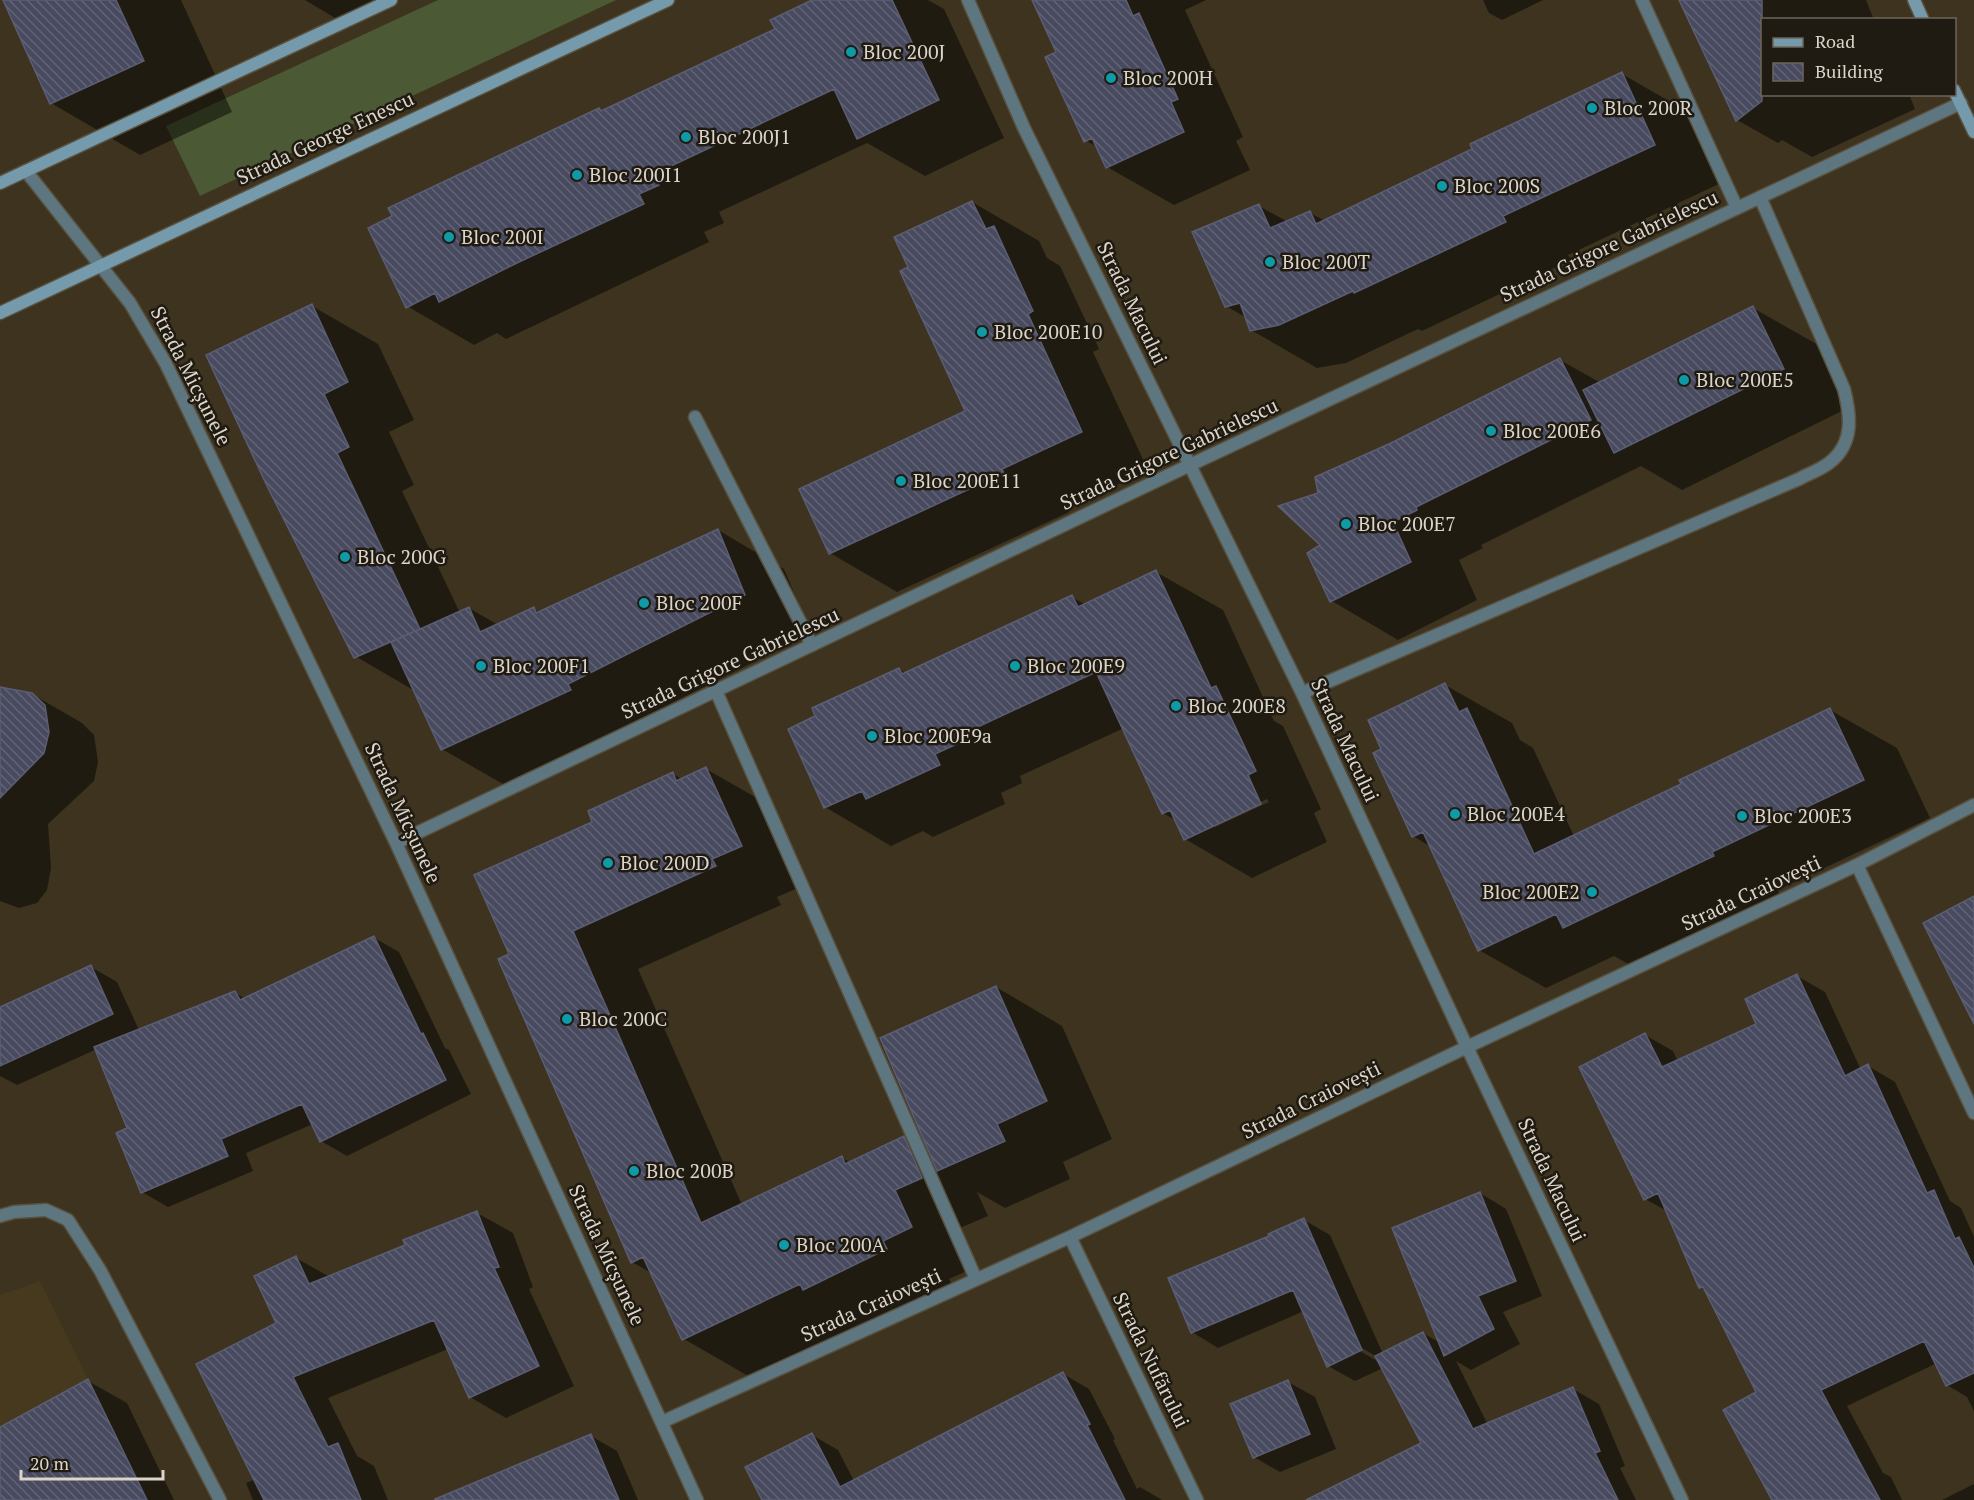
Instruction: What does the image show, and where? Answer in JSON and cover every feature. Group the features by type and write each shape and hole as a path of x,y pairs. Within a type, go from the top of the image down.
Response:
{"street":[{"path":"0,183 391,0"},
{"name":"Strada George Enescu","path":"0,313 668,0"},
{"name":"Strada Macului","path":"968,0 1024,128 1302,693 1682,1500"},
{"path":"1642,0 1737,208"},
{"path":"1914,0 1922,18"},
{"path":"1956,94 1974,132"},
{"name":"Strada Grigore Gabrielescu","path":"396,843 1190,465 1960,103"},
{"name":"Strada Micșunele","path":"26,171 130,303 166,364 396,843 697,1500"},
{"path":"1302,693 1829,463 1842,448 1850,427 1849,408 1844,389 1760,197"},
{"path":"695,417 812,645"},
{"path":"716,691 976,1279"},
{"name":"Strada Craiovești","path":"662,1422 1070,1237 1467,1047 1857,866 1974,805"},
{"path":"1857,866 1974,1113"},
{"path":"0,1216 14,1212 46,1210 68,1220 100,1270 220,1500"},
{"name":"Strada Nufărului","path":"1070,1237 1197,1500"}],"shaded area":[{"path":"40,1281 147,1500 0,1500 0,1295"}],"green space":[{"path":"438,0 616,0 200,196 166,126"}],"building":[{"path":"3,0 116,0 144,61 50,104"},
{"path":"812,0 892,0 939,100 857,139 834,89 654,174 659,185 639,194 644,204 439,302 435,293 406,308 368,228 392,216 388,208 599,108 601,111 775,29 770,20"},
{"name":"Bloc 200H","path":"1032,0 1126,0 1133,16 1139,13 1178,99 1171,102 1184,132 1106,168 1092,138 1084,142 1045,57 1056,52"},
{"path":"1679,0 1762,0 1762,101 1736,121"},
{"path":"1622,72 1655,145 1503,216 1506,222 1354,293 1353,291 1279,325 1250,331 1240,303 1225,307 1192,232 1259,204 1270,228 1310,211 1316,224 1472,149 1470,144"},
{"name":"Bloc 200E10","path":"972,201 986,229 994,226 1033,311 1028,314 1082,432 1002,469 1004,473 829,554 799,489 965,411 900,271 908,267 894,237"},
{"path":"312,304 348,382 324,394 349,447 337,453 420,629 354,658 267,486 206,355"},
{"name":"Bloc 200E5","path":"1753,306 1784,369 1614,453 1583,390"},
{"path":"1560,358 1591,420 1416,507 1417,510 1393,522 1411,562 1330,602 1307,553 1320,545 1278,506 1318,493 1315,477 1391,443"},
{"path":"718,529 745,595 568,684 571,690 441,750 391,642 469,607 480,632 534,607 536,613"},
{"path":"1156,570 1211,688 1216,686 1256,771 1248,775 1261,804 1184,840 1170,810 1162,814 1096,672 954,738 957,744 935,754 940,765 866,799 862,791 824,808 788,729 815,716 812,708 899,668 902,674 1072,595 1078,607"},
{"path":"1445,683 1459,712 1467,708 1534,854 1681,784 1679,780 1830,708 1864,780 1712,852 1714,856 1563,928 1556,914 1478,951 1423,832 1412,837 1373,753 1381,749 1368,720"},
{"path":"0,687 32,693 45,705 49,732 44,753 0,798"},
{"path":"706,767 742,846 712,859 716,866 573,931 701,1223 842,1156 845,1164 904,1136 922,1178 895,1190 912,1227 883,1241 887,1249 803,1290 800,1284 682,1340 643,1257 631,1263 498,959 509,954 474,875 592,822 588,811 673,772 676,781"},
{"path":"1974,896 1974,1024 1923,923"},
{"path":"374,936 446,1080 320,1142 302,1104 221,1139 228,1156 141,1193 116,1133 127,1128 94,1047 235,991 240,1000"},
{"path":"91,965 113,1014 0,1066 0,1007"},
{"path":"1797,974 1845,1076 1868,1064 1927,1193 1934,1190 1955,1239 1959,1237 1974,1268 1974,1373 1946,1386 1924,1341 1821,1390 1880,1500 1772,1500 1723,1410 1756,1392 1703,1287 1699,1288 1658,1193 1644,1200 1579,1067 1645,1033 1662,1067 1756,1024 1745,999"},
{"path":"996,986 1047,1101 997,1124 1005,1141 937,1171 880,1038"},
{"path":"1480,1192 1516,1281 1478,1296 1494,1329 1444,1356 1392,1228"},
{"path":"477,1211 499,1267 494,1268 539,1366 469,1398 434,1320 293,1377 328,1447 338,1443 361,1500 264,1500 196,1364 276,1323 254,1276 296,1256 309,1284 405,1245 403,1240"},
{"path":"1304,1218 1362,1350 1327,1367 1293,1290 1191,1333 1168,1278 1269,1236 1268,1234"},
{"path":"1423,1332 1473,1429 1573,1387 1600,1451 1595,1453 1618,1500 1306,1500 1421,1443 1375,1356"},
{"path":"1063,1372 1125,1500 762,1500 745,1467 812,1433 840,1487"},
{"path":"88,1379 147,1500 0,1500 0,1427"},
{"path":"1288,1380 1310,1434 1253,1458 1230,1404"},
{"path":"591,1434 619,1500 435,1499"}],"place":[{"name":"Bloc 200J","path":"851,52"},
{"name":"Bloc 200H","path":"1111,78"},
{"name":"Bloc 200R","path":"1592,108"},
{"name":"Bloc 200J1","path":"686,137"},
{"name":"Bloc 200I1","path":"577,175"},
{"name":"Bloc 200S","path":"1442,186"},
{"name":"Bloc 200I","path":"449,237"},
{"name":"Bloc 200T","path":"1270,262"},
{"name":"Bloc 200E10","path":"982,332"},
{"name":"Bloc 200E5","path":"1684,380"},
{"name":"Bloc 200E6","path":"1491,431"},
{"name":"Bloc 200E11","path":"901,481"},
{"name":"Bloc 200E7","path":"1346,524"},
{"name":"Bloc 200G","path":"345,557"},
{"name":"Bloc 200F","path":"644,603"},
{"name":"Bloc 200F1","path":"481,666"},
{"name":"Bloc 200E9","path":"1015,666"},
{"name":"Bloc 200E8","path":"1176,706"},
{"name":"Bloc 200E9a","path":"872,736"},
{"name":"Bloc 200E4","path":"1455,814"},
{"name":"Bloc 200E3","path":"1742,816"},
{"name":"Bloc 200D","path":"608,863"},
{"name":"Bloc 200E2","path":"1592,892"},
{"name":"Bloc 200C","path":"567,1019"},
{"name":"Bloc 200B","path":"634,1171"},
{"name":"Bloc 200A","path":"784,1245"}]}
